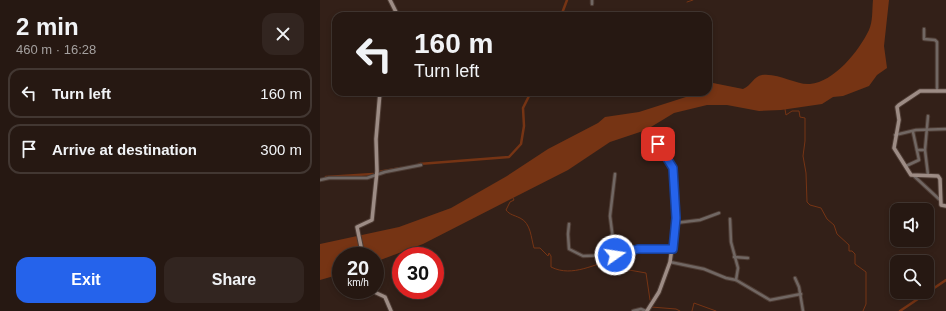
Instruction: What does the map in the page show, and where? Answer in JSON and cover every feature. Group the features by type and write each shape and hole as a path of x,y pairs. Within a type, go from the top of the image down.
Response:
{"street":[{"path":"390,0 396,12"},
{"path":"924,29 924,39 935,40 937,42 937,91"},
{"path":"940,200 913,175 911,175 894,148 895,135 899,120 898,105 920,91 946,91"},
{"path":"361,247 357,227 372,220 377,175 376,139 380,96"},
{"path":"928,116 925,150 928,176"},
{"path":"895,135 928,128 946,129"},
{"path":"906,166 919,160 913,132"},
{"path":"634,311 641,309 646,311 659,292 673,249 675,223 673,168 653,136"},
{"path":"917,150 925,150"},
{"path":"320,180 329,178 367,178 385,172 421,165"},
{"path":"615,174 610,216 615,255"},
{"path":"913,175 938,176 940,179 941,205 946,206"},
{"path":"675,223 685,224 719,213"},
{"path":"730,219 734,256 738,268 736,280"},
{"path":"569,224 569,249 583,256 615,255 638,249 673,249"},
{"path":"734,256 748,258"},
{"path":"670,262 704,269 726,278 736,280 770,300 801,294"},
{"path":"795,278 801,294 803,311"},
{"path":"384,297 391,311"}],"shaded area":[{"path":"873,0 889,0 884,46 887,68 877,75 869,86 843,96 833,97 822,104 781,110 759,111 727,105 707,105 674,113 646,130 610,142 568,170 423,244 415,247 392,247 392,256 384,259 384,247 332,247 332,277 320,280 320,244 399,227 451,208 507,176 548,149 598,123 605,117 639,112 689,96 712,96 712,83 743,89 757,77 762,75 775,76 804,84 819,82 837,72 845,64 865,38 871,23"}],"waterway":[{"path":"562,12 567,0"},
{"path":"687,2 693,0"},
{"path":"419,164 509,157 521,144 524,126 523,108 529,96"},
{"path":"785,109 786,115 792,111 799,111 800,117 805,118 805,141 803,156 806,173 807,202 810,205 821,208 827,219 834,225 837,234 849,245 849,251 852,251 855,254 855,264 866,272 866,304 863,311"},
{"path":"378,172 401,168"},
{"path":"326,177 373,174"},
{"path":"513,198 514,200 510,202 506,210 524,220 530,231 534,248 540,248 548,256 549,253 551,256 551,267 567,271 576,270 616,259 618,266 626,266 629,270 646,273 650,300"},
{"path":"900,311 946,280"},
{"path":"692,311 694,303 716,311"},
{"path":"651,307 676,309 680,311"}],"route":[{"path":"615,255 638,249 673,249 676,218 674,175 671,163 658,144"}]}
